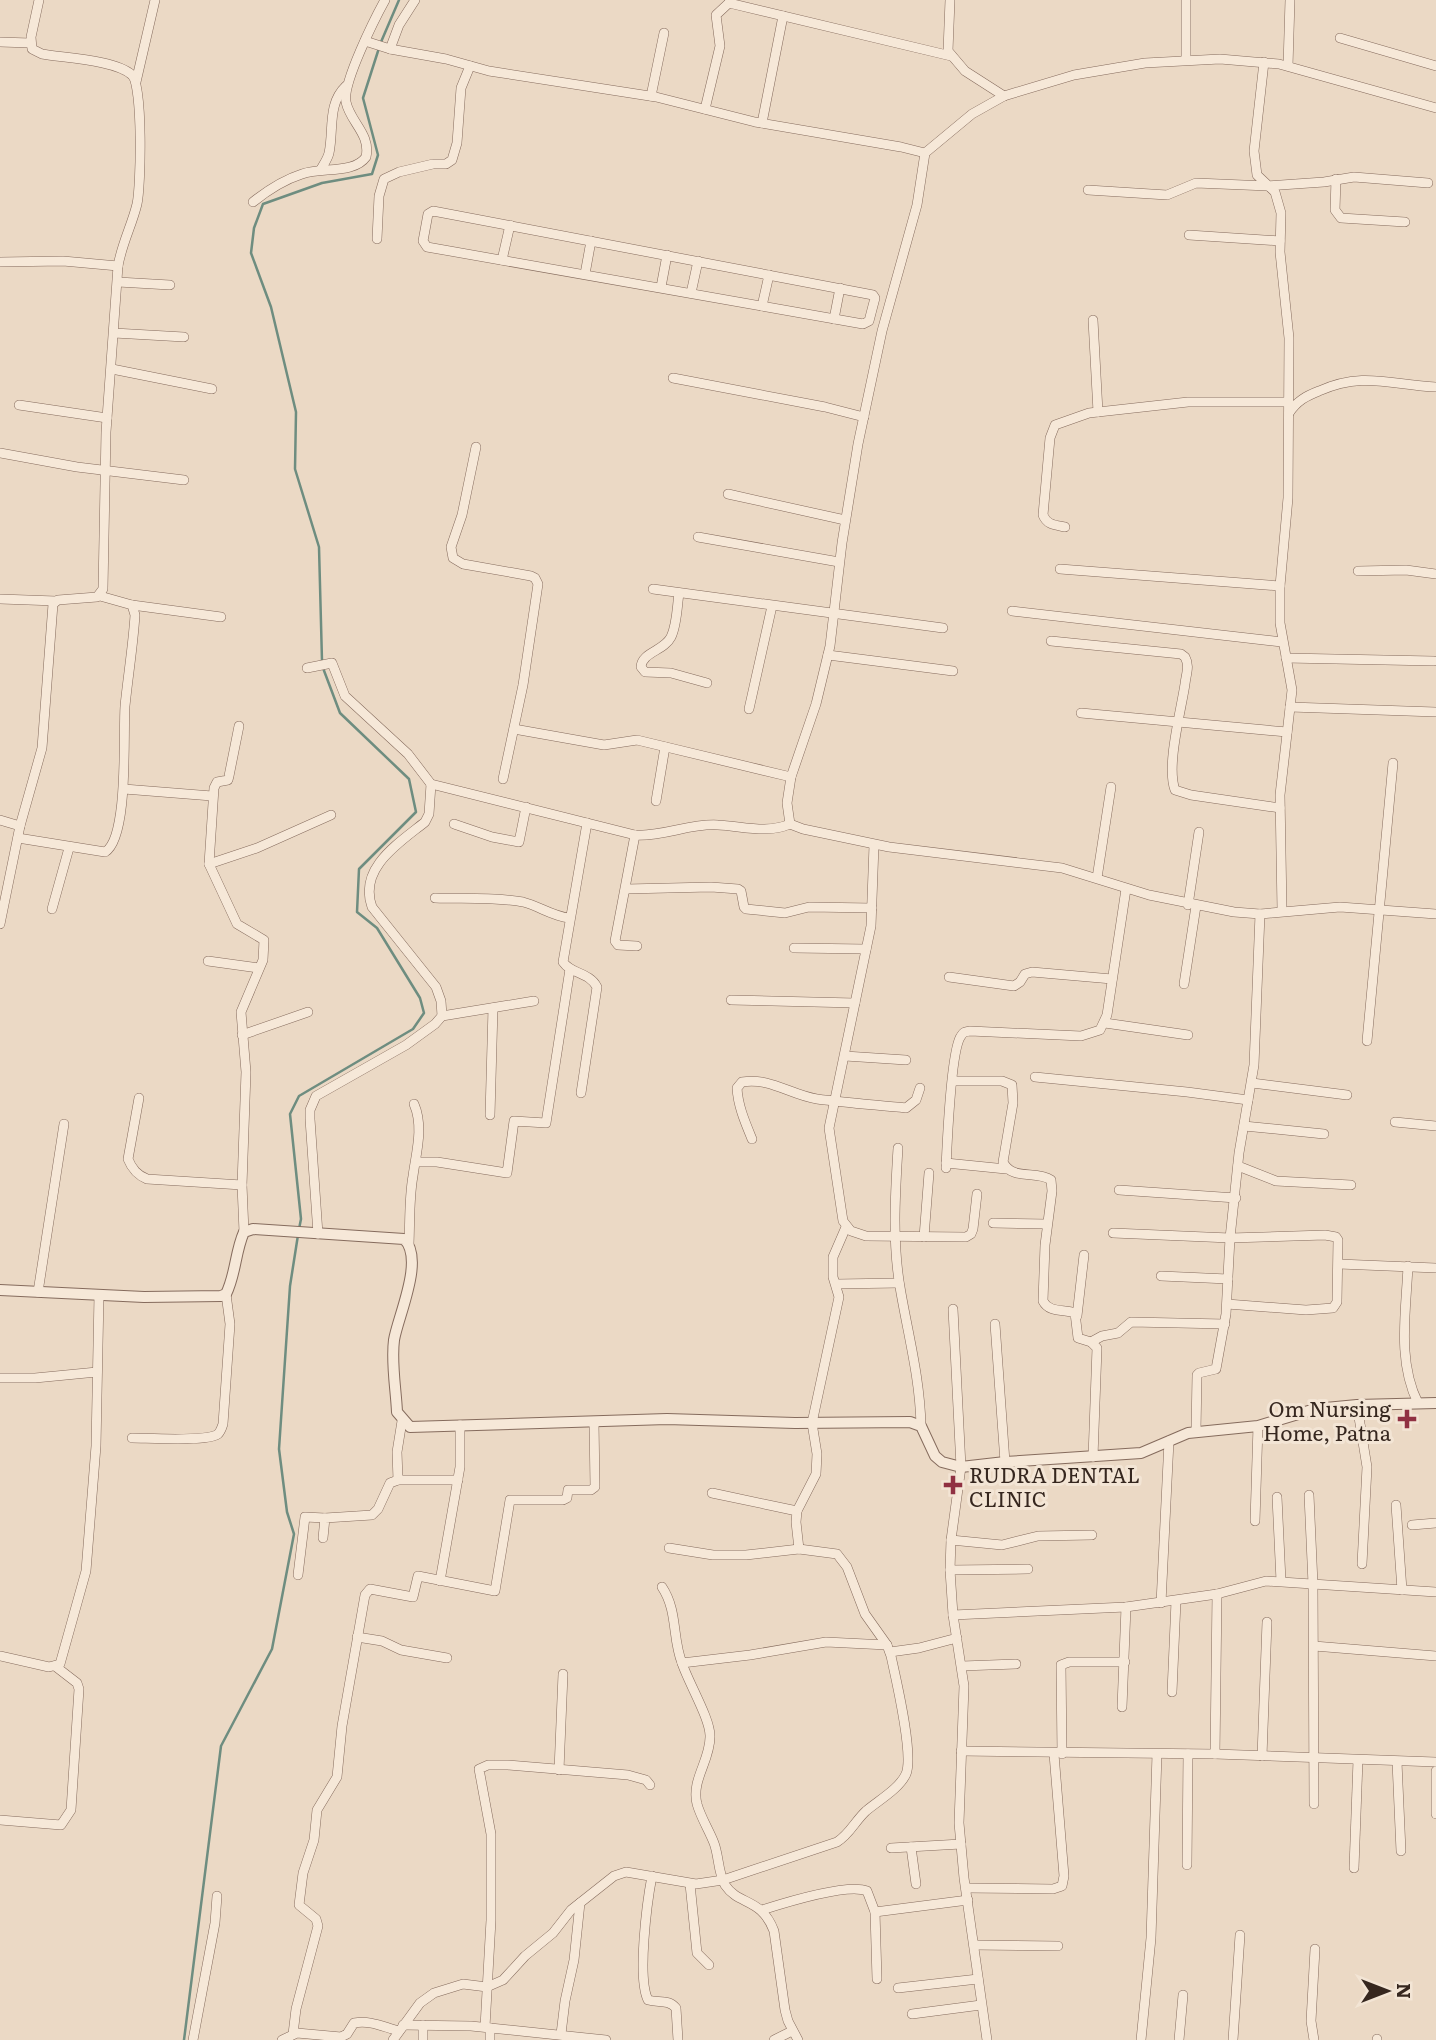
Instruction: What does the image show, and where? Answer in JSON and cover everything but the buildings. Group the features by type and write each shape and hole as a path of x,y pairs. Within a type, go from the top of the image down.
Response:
{"street":[{"path":"39,0 30,43 36,52 113,66 132,75 136,82"},
{"path":"100,596 104,584 107,418 118,265 138,196 139,104 136,82 155,0"},
{"path":"253,202 281,182 321,169 347,169 358,165 366,157 364,136 346,102 346,89 385,0"},
{"path":"388,49 415,0"},
{"path":"950,0 947,43 951,56 965,71 1004,96"},
{"path":"1186,0 1186,60"},
{"path":"1288,66 1290,0"},
{"path":"705,109 720,46 716,15 730,2 951,56"},
{"path":"762,123 783,16"},
{"path":"651,96 664,33"},
{"path":"1340,38 1436,65"},
{"path":"0,42 30,43"},
{"path":"367,42 489,71 651,96 762,123 901,146 925,153"},
{"path":"790,824 786,803 791,777 816,704 828,655 845,520 864,417 886,314 917,205 925,153 972,114 1004,96 1074,75 1145,63 1220,59 1264,62 1288,66 1436,108"},
{"path":"1264,62 1254,151 1257,175 1275,192 1279,201 1282,271 1289,321 1288,498 1280,586 1282,642 1292,690 1280,808 1282,910"},
{"path":"377,239 379,196 384,179 399,172 433,164 446,164 452,160 457,143 461,88 470,66"},
{"path":"321,169 329,154 332,114 337,97 349,82"},
{"path":"1088,190 1157,195 1174,193 1196,183 1268,186 1366,177 1428,183"},
{"path":"1336,179 1335,211 1341,218 1405,222"},
{"path":"433,211 510,225 840,288 873,295 875,298 866,324 425,246 423,241 428,214 433,211"},
{"path":"502,260 510,225"},
{"path":"1189,235 1280,240"},
{"path":"585,274 591,241"},
{"path":"662,287 667,255"},
{"path":"0,262 63,261 118,265"},
{"path":"691,293 698,261"},
{"path":"762,306 769,275"},
{"path":"118,282 170,285"},
{"path":"834,319 840,288"},
{"path":"872,311 886,314"},
{"path":"1093,320 1098,412"},
{"path":"114,333 184,337"},
{"path":"112,369 212,389"},
{"path":"673,378 864,417"},
{"path":"1289,413 1299,400 1348,380 1367,379 1436,387"},
{"path":"1065,527 1050,524 1045,521 1043,514 1051,431 1055,425 1098,412 1188,401 1289,401"},
{"path":"19,405 107,418"},
{"path":"476,447 463,515 452,541 452,556 455,561 463,564 531,576 537,584 523,685 503,779"},
{"path":"0,453 76,467 184,480"},
{"path":"728,494 845,520"},
{"path":"698,537 839,562"},
{"path":"1060,569 1280,586"},
{"path":"1358,571 1406,570 1436,574"},
{"path":"653,589 943,628"},
{"path":"679,593 670,639 645,657 641,667 645,672 671,673 707,683"},
{"path":"0,599 55,601 100,596 132,605 221,617"},
{"path":"0,923 20,826 42,748 55,601"},
{"path":"18,838 105,852 110,850 113,844 124,789 124,718 135,615 132,605"},
{"path":"749,709 772,606"},
{"path":"1012,611 1282,642"},
{"path":"1051,641 1181,654 1185,657 1188,670 1178,722 1172,776 1175,790 1191,795 1280,808"},
{"path":"828,655 953,671"},
{"path":"1286,658 1434,660"},
{"path":"309,667 332,663 345,696 408,754 431,784 431,802 425,822 375,867 369,885 369,897 372,906 436,987 441,1000 442,1016"},
{"path":"1290,707 1436,712"},
{"path":"1082,713 1287,732"},
{"path":"132,1437 198,1438 216,1435 223,1424 230,1324 226,1294 233,1280 239,1244 244,1232 242,1185 246,1072 241,1012 263,960 264,940 237,924 209,864 212,796 216,782 228,780 239,726"},
{"path":"514,729 604,745 633,740 791,777"},
{"path":"656,801 665,747"},
{"path":"1367,1041 1393,763"},
{"path":"431,784 635,835 655,835 710,825 763,829 790,824 874,845 1048,865 1078,871 1126,889 1192,905 1260,914 1340,907 1436,914"},
{"path":"1097,878 1111,787"},
{"path":"124,789 212,796"},
{"path":"454,824 492,837 519,842 526,807"},
{"path":"209,864 257,848 331,815"},
{"path":"0,820 20,826"},
{"path":"581,1093 597,987 590,978 569,969 563,962 587,823"},
{"path":"1184,984 1199,832"},
{"path":"635,835 615,941 618,945 637,946"},
{"path":"799,1549 797,1511 816,1474 817,1454 812,1423 839,1297 832,1269 833,1257 846,1227 829,1138 830,1117 866,949 872,908 874,845"},
{"path":"52,909 69,848"},
{"path":"626,889 738,889 746,909 785,913 809,907 872,908"},
{"path":"1077,1316 1072,1311 1051,1309 1044,1304 1043,1275 1051,1180 1006,1169 946,1166 957,1047 964,1032 970,1031 1080,1036 1100,1030 1105,1023 1126,889"},
{"path":"435,898 519,901 569,918"},
{"path":"1196,1431 1197,1375 1202,1371 1213,1371 1218,1366 1225,1324 1230,1238 1256,1042 1260,914"},
{"path":"794,948 866,949"},
{"path":"208,961 259,968"},
{"path":"417,1162 437,1162 507,1173 514,1121 546,1124 569,969"},
{"path":"949,977 1014,986 1025,974 1032,972 1112,979"},
{"path":"731,1000 855,1003"},
{"path":"316,1234 310,1119 313,1101 325,1090 406,1045 442,1016 534,1001"},
{"path":"490,1115 493,1008"},
{"path":"242,1035 308,1012"},
{"path":"1105,1023 1188,1035"},
{"path":"845,1056 906,1060"},
{"path":"1035,1077 1248,1100"},
{"path":"752,1139 743,1119 737,1094 737,1088 742,1082 766,1083 802,1095 835,1101 906,1108 916,1100 920,1088"},
{"path":"953,1082 1002,1082 1012,1085 1013,1103 1003,1152 1006,1169"},
{"path":"1252,1083 1347,1095"},
{"path":"139,1098 128,1159 139,1176 147,1179 242,1185"},
{"path":"414,1104 419,1122 417,1162 412,1178 410,1281 394,1341 397,1412 402,1421 411,1427 667,1419 812,1423 910,1422 920,1426"},
{"path":"1395,1122 1436,1126"},
{"path":"37,1292 64,1124"},
{"path":"1244,1126 1325,1134"},
{"path":"898,1148 895,1238 899,1283 919,1386 920,1426 935,1456 942,1462 961,1467 1141,1453 1196,1431 1258,1426 1315,1409 1436,1403"},
{"path":"1238,1166 1276,1181 1351,1185"},
{"path":"924,1237 929,1173"},
{"path":"1119,1190 1236,1198"},
{"path":"846,1227 866,1236 965,1237 971,1234 977,1194"},
{"path":"993,1223 1047,1224"},
{"path":"244,1232 253,1230 398,1237 409,1244"},
{"path":"1113,1233 1230,1238 1332,1235 1338,1240 1337,1302 1334,1308 1306,1310 1227,1304"},
{"path":"1084,1255 1077,1316 1078,1338 1091,1342 1097,1348 1093,1457"},
{"path":"1339,1264 1436,1268"},
{"path":"1408,1266 1405,1357 1409,1386 1418,1403"},
{"path":"1161,1276 1228,1279"},
{"path":"836,1284 899,1283"},
{"path":"0,1290 144,1297 226,1294"},
{"path":"0,1656 49,1667 60,1664 86,1571 96,1446 99,1295"},
{"path":"954,1309 961,1467 951,1540 950,1570 953,1615 962,1666 964,1708 959,1798 961,1844 986,2040"},
{"path":"1091,1342 1102,1336 1118,1333 1130,1322 1225,1324"},
{"path":"995,1324 1004,1462"},
{"path":"1,1378 35,1378 97,1372"},
{"path":"1357,1405 1367,1467 1362,1564"},
{"path":"398,1480 397,1443 402,1421"},
{"path":"293,2034 296,2009 318,1926 316,1919 302,1909 299,1899 303,1873 314,1840 317,1810 337,1777 342,1726 365,1595 370,1589 413,1597 418,1576 495,1591 510,1500 563,1500 567,1498 568,1490 591,1490 595,1487 594,1422"},
{"path":"440,1581 458,1480 460,1425"},
{"path":"1255,1521 1258,1426"},
{"path":"1161,1603 1169,1441"},
{"path":"298,1575 305,1517 372,1515 378,1509 390,1483 398,1480 458,1480"},
{"path":"712,1493 797,1511"},
{"path":"1309,1495 1313,1584 1314,1804"},
{"path":"1277,1497 1282,1581"},
{"path":"1396,1505 1402,1590"},
{"path":"323,1538 325,1518"},
{"path":"1412,1525 1436,1523"},
{"path":"951,1540 1002,1545 1038,1536 1092,1535"},
{"path":"393,2040 420,2003 434,1993 463,1984 487,1987 510,1974 525,1956 553,1933 571,1910 614,1876 626,1872 690,1884 723,1880 845,1837 864,1812 903,1779 908,1766 907,1747 888,1648 865,1614 842,1558 831,1552 799,1549 766,1554 727,1555 669,1548"},
{"path":"950,1570 1028,1569"},
{"path":"953,1615 1126,1607 1176,1601 1217,1594 1251,1584 1282,1581 1436,1592"},
{"path":"662,1587 672,1606 682,1663 710,1734 708,1754 697,1781 696,1802 715,1845 723,1880 737,1895 762,1910 774,1931 783,1998 792,2031 798,2040"},
{"path":"1215,1754 1217,1594"},
{"path":"1172,1692 1176,1601"},
{"path":"1122,1707 1126,1607"},
{"path":"1262,1756 1267,1622"},
{"path":"356,1637 382,1641 401,1650 447,1658"},
{"path":"682,1663 826,1642 919,1648 957,1638"},
{"path":"1314,1646 1436,1656"},
{"path":"966,1888 1053,1889 1062,1886 1064,1881 1058,1754 1061,1665 1069,1662 1125,1662"},
{"path":"962,1666 1016,1664"},
{"path":"0,1820 61,1825 71,1810 79,1689 76,1683 55,1666"},
{"path":"559,1770 563,1674"},
{"path":"961,1751 1215,1754 1436,1762"},
{"path":"1141,2040 1151,1926 1157,1754"},
{"path":"1187,1866 1188,1754"},
{"path":"1354,1868 1358,1760"},
{"path":"1397,1762 1401,1851"},
{"path":"490,2040 487,1987 491,1920 491,1834 479,1769 488,1765 628,1775 646,1780 650,1786"},
{"path":"1436,1771 1436,1814"},
{"path":"891,1848 961,1844"},
{"path":"911,1847 916,1884"},
{"path":"652,1876 647,1906 645,1989 648,2000 668,2001 676,2007 678,2040"},
{"path":"690,1884 697,1953 709,1965"},
{"path":"762,1910 793,1900 858,1888 867,1891 874,1912 877,1979"},
{"path":"195,2039 215,1923 217,1896"},
{"path":"874,1912 968,1900"},
{"path":"561,2034 574,1960 580,1903"},
{"path":"1233,2040 1240,1935"},
{"path":"974,1945 1058,1946"},
{"path":"1314,2040 1311,2021 1315,1949"},
{"path":"898,1988 978,1979"},
{"path":"1179,2040 1183,1995"},
{"path":"912,2014 981,2005"},
{"path":"282,2040 293,2034 341,2036 347,2034 354,2023 360,2021 401,2028 423,2025 488,2027 607,2040"},
{"path":"423,2025 423,2040"},
{"path":"774,2040 792,2031"}],"waterway":[{"path":"381,42 399,0"},
{"path":"322,661 319,547 295,469 296,412 271,307 251,253 254,228 263,204 322,183 372,174 378,155 363,98 379,48"},
{"path":"299,1229 301,1219 290,1114 299,1096 413,1029 424,1013 420,998 377,928 357,912 359,869 416,812 409,779 340,713 323,668"},
{"path":"184,2040 221,1746 272,1649 294,1534 287,1512 279,1449 290,1286 298,1235"}],"place":[{"name":"Om Nursing Home, Patna","path":"1407,1419"},
{"name":"RUDRA DENTAL CLINIC","path":"953,1485"}]}
